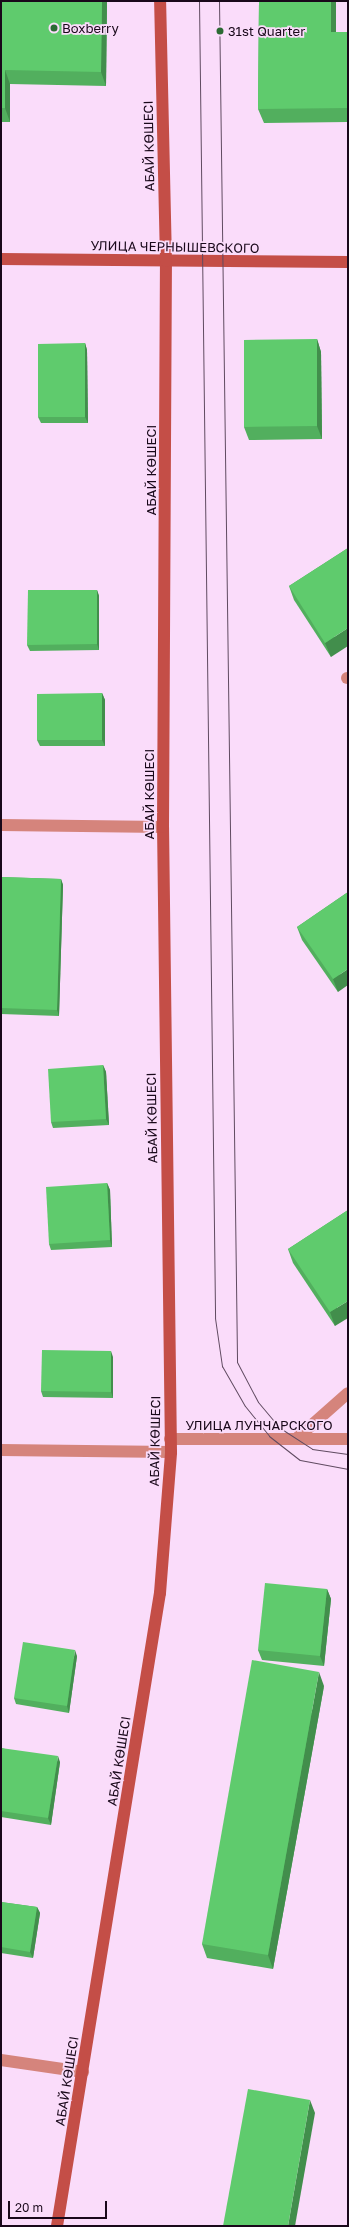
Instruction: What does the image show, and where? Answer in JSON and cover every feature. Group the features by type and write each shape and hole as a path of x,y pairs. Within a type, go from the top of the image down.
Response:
{"street":[{"name":"АБАЙ КӨШЕСІ","path":"57,2226 160,1593 171,1452 163,827 166,261 160,1"},
{"name":"УЛИЦА ЧЕРНЫШЕВСКОГО","path":"1,259 348,262"},
{"path":"1,825 163,827"},
{"path":"296,1439 348,1393"},
{"name":"УЛИЦА ЛУНЧАРСКОГО","path":"170,1439 348,1439"},
{"path":"1,1450 171,1452"},
{"path":"1,2060 83,2072"}],"building":[{"path":"1,1 102,1 101,72 5,70 5,108 1,108"},
{"path":"259,1 331,1 331,32 348,32 348,108 258,109"},
{"path":"317,339 317,426 244,427 244,340"},
{"path":"85,343 85,417 38,417 38,344"},
{"path":"348,548 348,628 325,643 289,586"},
{"path":"28,590 97,590 97,644 27,645"},
{"path":"102,693 102,740 37,740 37,694"},
{"path":"1,877 61,879 57,1010 1,1008"},
{"path":"348,892 348,969 333,979 297,927"},
{"path":"103,1065 106,1119 51,1122 48,1069"},
{"path":"107,1183 110,1240 49,1244 46,1187"},
{"path":"348,1210 348,1301 330,1312 288,1249"},
{"path":"42,1350 111,1351 111,1392 41,1391"},
{"path":"265,1583 327,1589 320,1656 258,1650"},
{"path":"23,1642 75,1650 67,1706 14,1698"},
{"path":"252,1660 319,1672 268,1955 202,1944"},
{"path":"1,1748 58,1756 48,1818 1,1811"},
{"path":"1,1902 37,1907 30,1952 1,1947"},
{"path":"248,2089 310,2100 288,2226 223,2226"}],"tram line":[{"path":"199,1 215,1318 222,1366 245,1406 269,1436 300,1460 348,1469"},
{"path":"219,1 237,1362 258,1402 280,1428 312,1449 348,1454"}],"place":[{"name":"Boxberry","path":"54,28"},
{"name":"31st Quarter","path":"220,31"}]}
